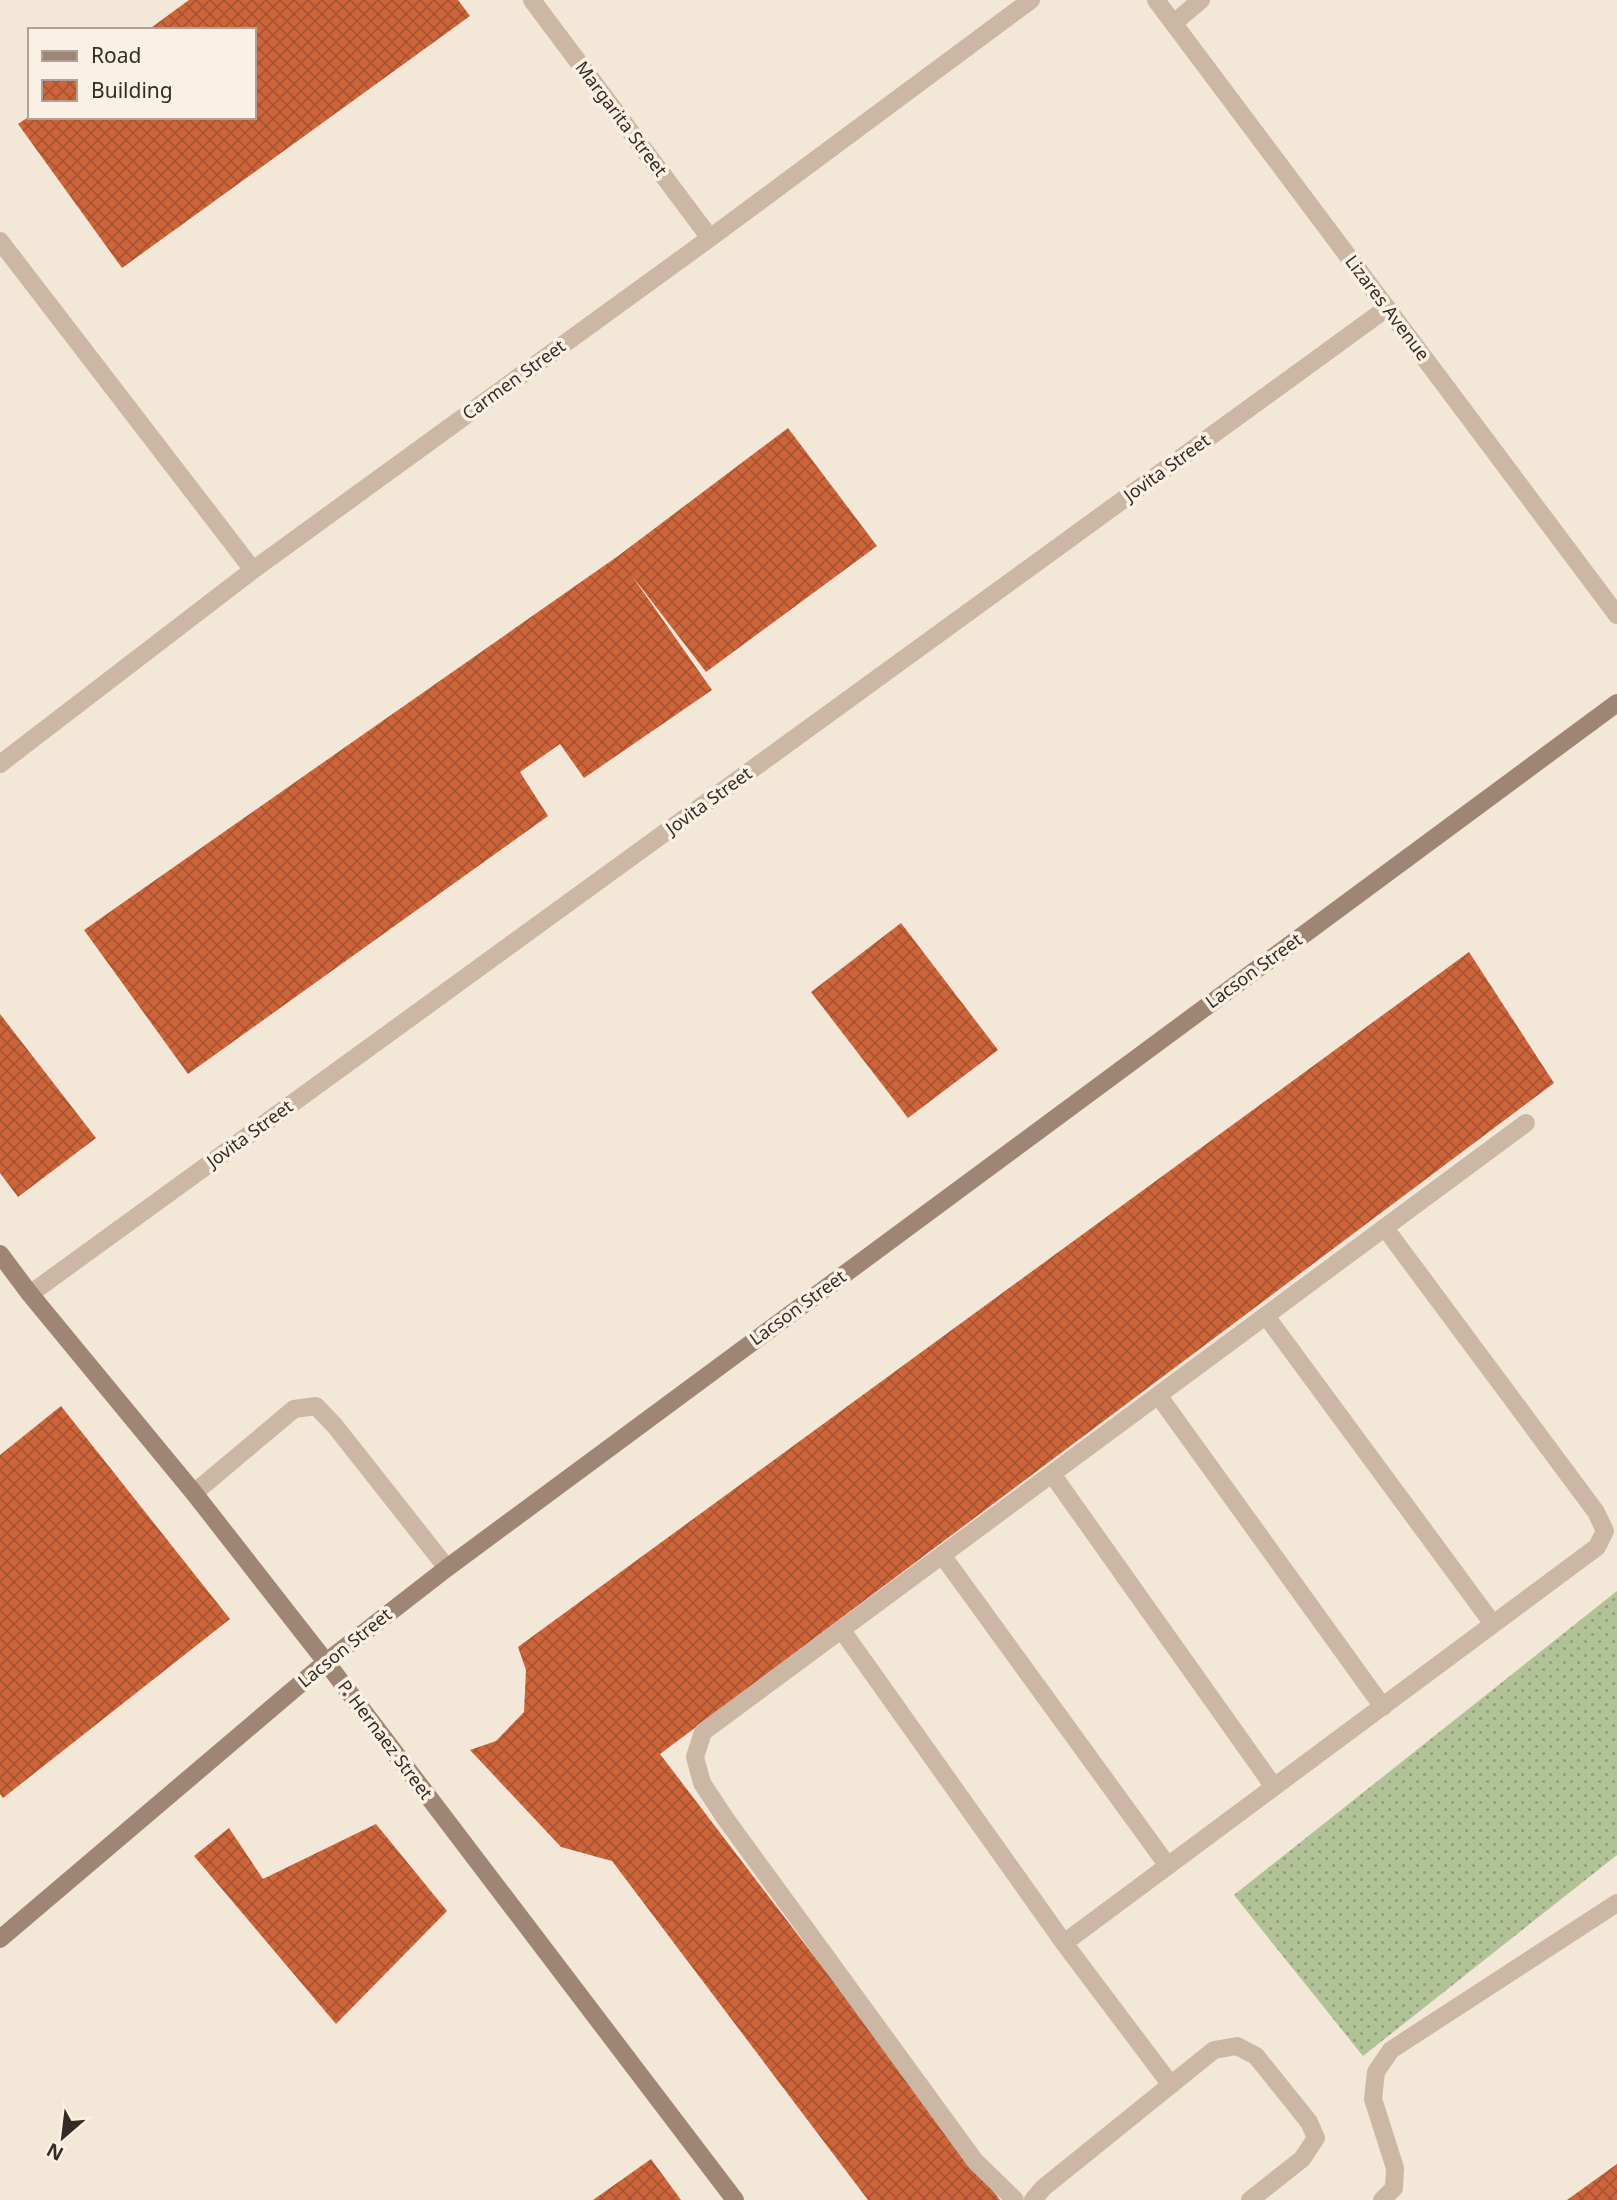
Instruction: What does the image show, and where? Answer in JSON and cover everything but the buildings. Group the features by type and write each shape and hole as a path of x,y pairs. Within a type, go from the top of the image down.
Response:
{"main road":[{"name":"Lacson Street","path":"0,1939 326,1662 447,1568 1617,703"},
{"name":"P. Hernaez Street","path":"0,1254 194,1493 326,1662 735,2200"}],"street":[{"name":"Margarita Street","path":"532,0 710,238"},
{"name":"Carmen Street","path":"0,764 253,570 710,238 1031,0"},
{"name":"Lizares Avenue","path":"1156,0 1617,615"},
{"path":"1174,23 1201,0"},
{"path":"0,242 253,570"},
{"name":"Jovita Street","path":"30,1294 1387,308"},
{"path":"1014,2200 975,2161 702,1783 695,1757 703,1732 1526,1123"},
{"path":"1064,1943 1597,1547 1605,1531 1596,1512 1385,1228"},
{"path":"1266,1316 1493,1624"},
{"path":"1158,1395 1383,1707"},
{"path":"194,1493 294,1409 316,1406 335,1426 447,1568"},
{"path":"1052,1474 1274,1787"},
{"path":"942,1555 1168,1866"},
{"path":"841,1629 1064,1943 1171,2085"},
{"path":"1382,2200 1394,2188 1395,2168 1373,2099 1376,2072 1391,2050 1617,1903"},
{"path":"1033,2200 1043,2188 1214,2050 1237,2046 1256,2056 1309,2122 1316,2138 1302,2160 1250,2200"}],"green space":[{"path":"1617,1591 1617,1855 1363,2056 1234,1895"}]}
